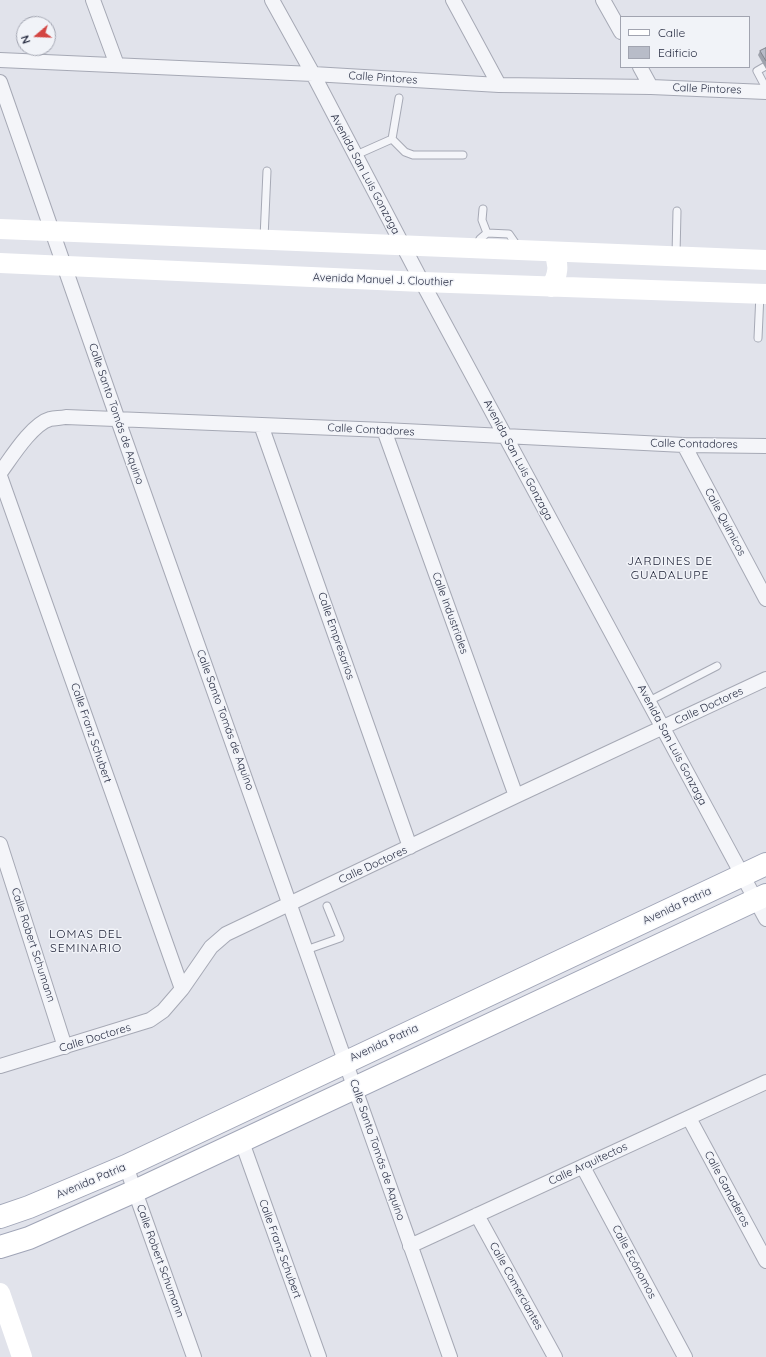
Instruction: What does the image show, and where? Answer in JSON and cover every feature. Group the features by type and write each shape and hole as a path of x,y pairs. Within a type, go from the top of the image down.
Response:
{"main road":[{"path":"0,230 766,260"},
{"path":"551,287 557,276 558,267 553,252"},
{"name":"Avenida Manuel J. Clouthier","path":"0,263 422,282 763,294"},
{"name":"Avenida Patria","path":"0,1218 30,1207 126,1166 766,864"},
{"path":"0,1247 29,1238 242,1142 761,897"},
{"path":"0,1293 22,1357"}],"street":[{"path":"93,0 117,65"},
{"name":"Avenida San Luis Gonzaga","path":"272,0 313,74 422,282 742,875 761,897 766,919"},
{"path":"453,0 498,85"},
{"path":"603,0 620,30"},
{"name":"Calle Pintores","path":"0,60 313,74 498,85 651,87 766,92"},
{"path":"641,68 651,87"},
{"name":"Calle Santo Tomás de Aquino","path":"0,82 118,420 450,1357"},
{"name":"Calle Contadores","path":"0,475 31,433 39,425 50,419 66,417 384,430 684,445 766,446"},
{"name":"Calle Empresarios","path":"261,425 410,847"},
{"name":"Calle Industriales","path":"384,430 516,796"},
{"name":"Calle Químicos","path":"684,445 766,599"},
{"name":"Calle Franz Schubert","path":"0,475 182,989"},
{"name":"Calle Doctores","path":"0,1066 150,1020 163,1011 182,989 211,947 226,934 766,679"},
{"name":"Calle Robert Schumann","path":"0,844 65,1047"},
{"name":"Calle Arquitectos","path":"410,1246 766,1082"},
{"name":"Calle Ganaderos","path":"689,1118 766,1261"},
{"name":"Calle Franz Schubert","path":"242,1142 319,1357"},
{"name":"Calle Robert Schumann","path":"126,1166 194,1357"},
{"name":"Calle Ecónomos","path":"583,1167 685,1357"},
{"name":"Calle Comerciantes","path":"478,1215 555,1357"}],"lane":[{"path":"764,67 757,71 766,88"},
{"path":"392,140 399,98"},
{"path":"356,155 392,140"},
{"path":"392,140 406,152 413,155 463,155"},
{"path":"264,240 267,171"},
{"path":"483,209 482,220 487,232"},
{"path":"676,257 678,211"},
{"path":"475,249 480,239 487,232"},
{"path":"487,232 509,234 520,251"},
{"path":"758,338 763,294"},
{"path":"648,701 717,666"},
{"path":"306,950 340,938 327,906"}],"building":[{"path":"766,48 766,61 760,51"}],"district":[{"name":"JARDINES DE GUADALUPE","path":"670,568"},
{"name":"LOMAS DEL SEMINARIO","path":"86,941"}]}
